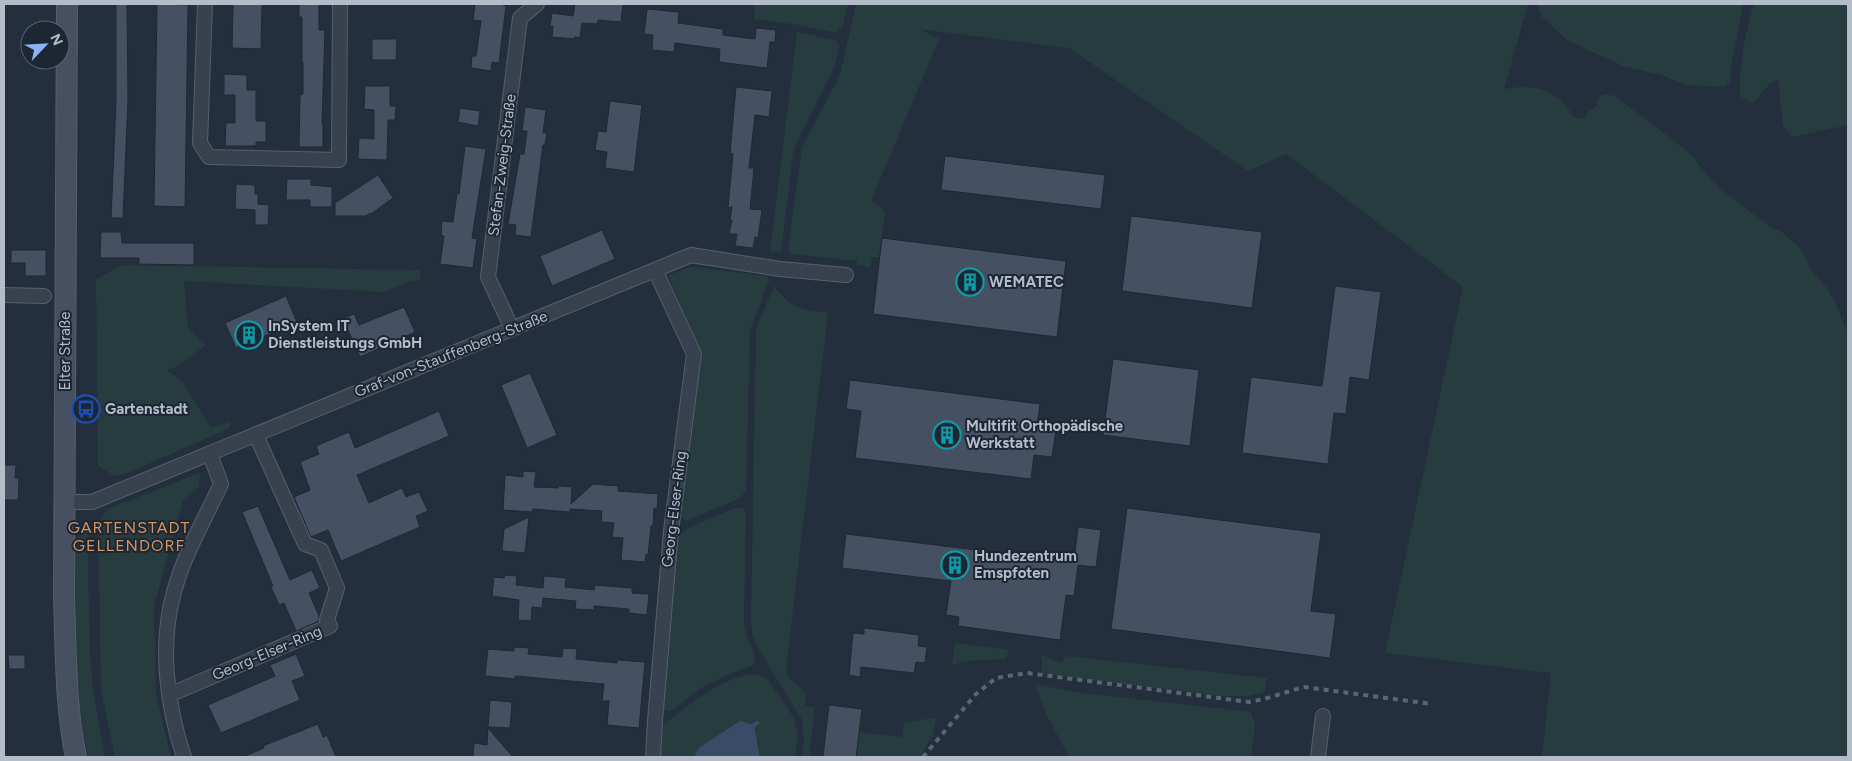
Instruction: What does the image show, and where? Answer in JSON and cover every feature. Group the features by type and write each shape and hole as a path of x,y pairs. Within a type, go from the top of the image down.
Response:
{"main road":[{"name":"Elter Straße","path":"67,4 64,502 67,690 76,757"}],"street":[{"path":"204,4 200,144 209,157 339,160 340,4"},
{"name":"Stefan-Zweig-Straße","path":"512,329 488,277 520,18 537,4"},
{"name":"Graf-von-Stauffenberg-Straße","path":"64,502 92,502 690,255 780,269 846,275"},
{"name":"Georg-Elser-Ring","path":"653,757 668,557 694,354 655,270"},
{"path":"4,295 44,296"},
{"name":"Georg-Elser-Ring","path":"169,695 330,626 327,620 337,588 321,550 305,544 256,435"},
{"path":"184,757 169,695 166,635 174,593 184,562 221,484 210,454"},
{"path":"1318,757 1323,716"}],"green space":[{"path":"755,4 848,4 843,25 836,33 799,25 754,19"},
{"path":"856,4 1528,4 1504,89 1526,87 1545,91 1561,101 1574,118 1585,118 1588,112 1597,106 1598,98 1604,94 1615,96 1691,154 1710,179 1725,193 1769,226 1783,233 1801,249 1813,273 1826,287 1836,304 1846,329 1848,373 1848,757 1542,757 1551,673 1385,653 1463,287 1286,154 1248,171 1069,48 919,29 939,39 871,201 881,208 885,214 879,257 872,257 870,267 857,265 857,261 790,254 788,248 802,148 840,75"},
{"path":"1537,4 1743,4 1730,72 1731,80 1725,87 1685,85 1665,76 1623,66 1567,40 1542,17"},
{"path":"1754,4 1848,4 1848,125 1792,137 1783,125 1778,80 1770,83 1753,104 1740,96 1740,72 1743,49"},
{"path":"797,32 835,40 840,45 835,65 797,141 793,153 781,253 770,251"},
{"path":"123,265 420,270 421,280 408,282 383,292 184,281 188,328 206,345 178,366 167,370 183,382 211,428 229,422 230,425 228,429 123,475 115,476 98,466 96,279"},
{"path":"692,267 767,276 769,280 750,330 746,491 740,498 686,521 681,517 701,353 668,275"},
{"path":"774,286 786,300 797,307 828,313 786,669 789,678 806,693 805,706 815,708 809,757 802,757 804,740 802,720 758,648 752,634 756,329"},
{"path":"200,473 199,486 183,500 154,606 156,694 171,757 115,757 101,690 98,526 107,509"},
{"path":"737,507 743,508 746,513 744,618 746,634 755,656 754,665 734,672 699,689 670,712 663,710 679,534"},
{"path":"87,528 90,652 93,690 105,757 88,757 75,683 74,553 77,539"},
{"path":"955,643 1009,650 1006,659 965,661 952,665"},
{"path":"1042,655 1061,663 1066,656 1267,678 1264,692 1249,696 1222,696 1042,674"},
{"path":"754,674 767,678 794,718 798,735 795,757 760,757 758,740 695,754 696,757 659,757 661,727 716,687 728,681"},
{"path":"1035,684 1075,692 1251,712 1255,725 1251,757 1069,757 1046,714"},
{"path":"937,717 932,736 920,757 856,757 859,732 902,737 904,723"}],"water":[{"path":"740,721 754,725 760,757 696,757 695,754 700,747"}],"building":[{"path":"116,4 127,4 128,100 123,218 111,218 116,102"},
{"path":"157,4 188,5 185,207 154,206"},
{"path":"233,4 262,4 261,49 232,48"},
{"path":"299,4 319,4 319,30 325,30 323,147 299,147 303,63 302,17 299,17"},
{"path":"475,4 503,4 506,6 499,63 492,62 491,71 471,68 472,56 476,56 481,21 473,20"},
{"path":"575,4 623,4 621,22 598,20 597,24 582,23 580,38 552,37 553,26 550,26 552,13 573,16"},
{"path":"647,9 679,12 678,23 723,29 723,35 755,39 756,28 776,30 775,42 770,42 767,68 719,62 720,49 675,43 674,52 652,50 653,35 644,34"},
{"path":"372,39 397,39 396,60 372,60"},
{"path":"224,74 247,75 247,90 256,90 256,121 266,121 266,142 256,142 256,146 225,146 226,123 235,123 235,95 224,95"},
{"path":"365,86 390,86 390,106 396,106 395,120 388,120 387,160 358,159 359,138 374,139 374,110 364,109"},
{"path":"736,87 772,91 769,117 755,115 749,168 754,168 750,209 762,210 758,238 755,237 753,248 735,246 737,234 729,234 732,207 728,208 733,154 730,153"},
{"path":"610,101 642,105 634,172 605,168 607,152 595,150 598,131 606,132"},
{"path":"525,107 546,110 543,133 547,133 545,145 543,145 531,237 515,235 516,225 508,224 520,154 524,154 527,131 522,131"},
{"path":"460,108 480,111 478,126 458,122"},
{"path":"465,146 486,149 472,238 477,239 473,268 440,264 444,236 441,235 442,221 453,222 457,193 459,194"},
{"path":"945,156 1105,175 1101,209 941,190"},
{"path":"378,175 393,198 366,216 335,216 335,203"},
{"path":"287,179 311,179 311,185 332,187 332,207 310,207 310,200 286,200"},
{"path":"236,184 255,185 255,194 258,194 258,204 269,205 268,225 255,225 255,210 235,209"},
{"path":"1131,216 1262,232 1252,308 1122,291"},
{"path":"602,230 615,259 552,286 540,256"},
{"path":"101,232 121,232 122,243 194,243 194,265 139,264 139,258 100,258"},
{"name":"WEMATEC","path":"882,238 1066,261 1057,337 873,314"},
{"path":"11,250 46,250 46,276 25,276 25,263 11,263"},
{"path":"1335,286 1381,292 1369,380 1350,377 1346,414 1334,413 1328,464 1242,453 1251,377 1322,386"},
{"name":"InSystem IT Dienstleistungs GmbH","path":"286,296 297,322 236,348 225,323"},
{"path":"404,307 415,332 360,357 348,330 341,332 337,321 354,314 359,325"},
{"path":"1113,359 1199,370 1190,446 1103,435"},
{"path":"530,373 557,435 527,448 501,385"},
{"name":"Multifit Orthopädische Werkstatt","path":"850,380 1040,404 1037,427 1056,430 1052,457 1034,455 1031,479 855,458 861,411 846,409"},
{"path":"439,411 449,436 357,475 369,503 402,488 406,497 419,492 428,511 416,516 420,527 341,561 328,530 311,537 294,497 310,490 300,462 319,454 316,446 349,432 355,448"},
{"path":"4,465 16,465 15,478 19,478 18,500 4,500"},
{"path":"523,471 536,472 534,487 572,487 571,504 593,484 618,486 618,491 658,494 657,509 654,508 653,526 651,526 648,555 646,554 645,562 621,560 623,538 612,537 614,523 601,522 602,511 570,509 570,512 533,509 532,512 503,510 505,475 523,477"},
{"path":"258,506 290,580 312,570 320,588 309,593 319,616 319,621 296,631 284,603 279,605 242,512"},
{"path":"1127,508 1321,533 1311,611 1336,614 1330,658 1111,629"},
{"path":"529,517 525,553 502,551 504,529"},
{"path":"1078,527 1101,530 1096,567 1078,565 1074,596 1066,595 1060,640 958,626 959,617 946,615 951,581 842,568 846,534 1074,562"},
{"path":"505,575 517,576 516,585 543,588 544,576 566,578 565,587 594,590 595,585 632,588 632,593 649,594 647,615 629,613 629,609 594,606 594,610 575,609 576,601 543,598 542,608 532,607 531,621 518,620 519,600 492,596 494,577 504,578"},
{"path":"864,628 919,635 918,646 927,647 925,663 916,662 914,673 861,667 860,677 849,675 853,633 864,634"},
{"path":"514,647 529,648 528,654 562,657 563,648 577,649 576,659 617,663 617,660 645,662 639,728 607,725 609,701 602,701 604,684 515,676 515,679 485,676 488,649 514,651"},
{"path":"296,654 305,676 292,681 300,700 221,733 208,705 275,676 270,665"},
{"path":"8,655 25,655 25,669 9,669"},
{"path":"490,700 512,702 510,728 488,727"},
{"path":"829,705 862,709 856,757 823,757"},
{"path":"318,724 323,737 327,735 336,757 243,757 264,748 263,746"},
{"path":"488,728 513,757 473,757 474,743 487,745"}],"railway":[{"path":"923,757 976,694 996,678 1027,673 1249,702 1304,687 1432,704"}],"place":[{"name":"WEMATEC","path":"970,282"},
{"name":"InSystem IT Dienstleistungs GmbH","path":"249,335"},
{"name":"Gartenstadt","path":"86,409"},
{"name":"Multifit Orthopädische Werkstatt","path":"947,435"},
{"name":"Hundezentrum Emspfoten","path":"955,565"}],"district":[{"name":"GARTENSTADT GELLENDORF","path":"129,536"}]}
